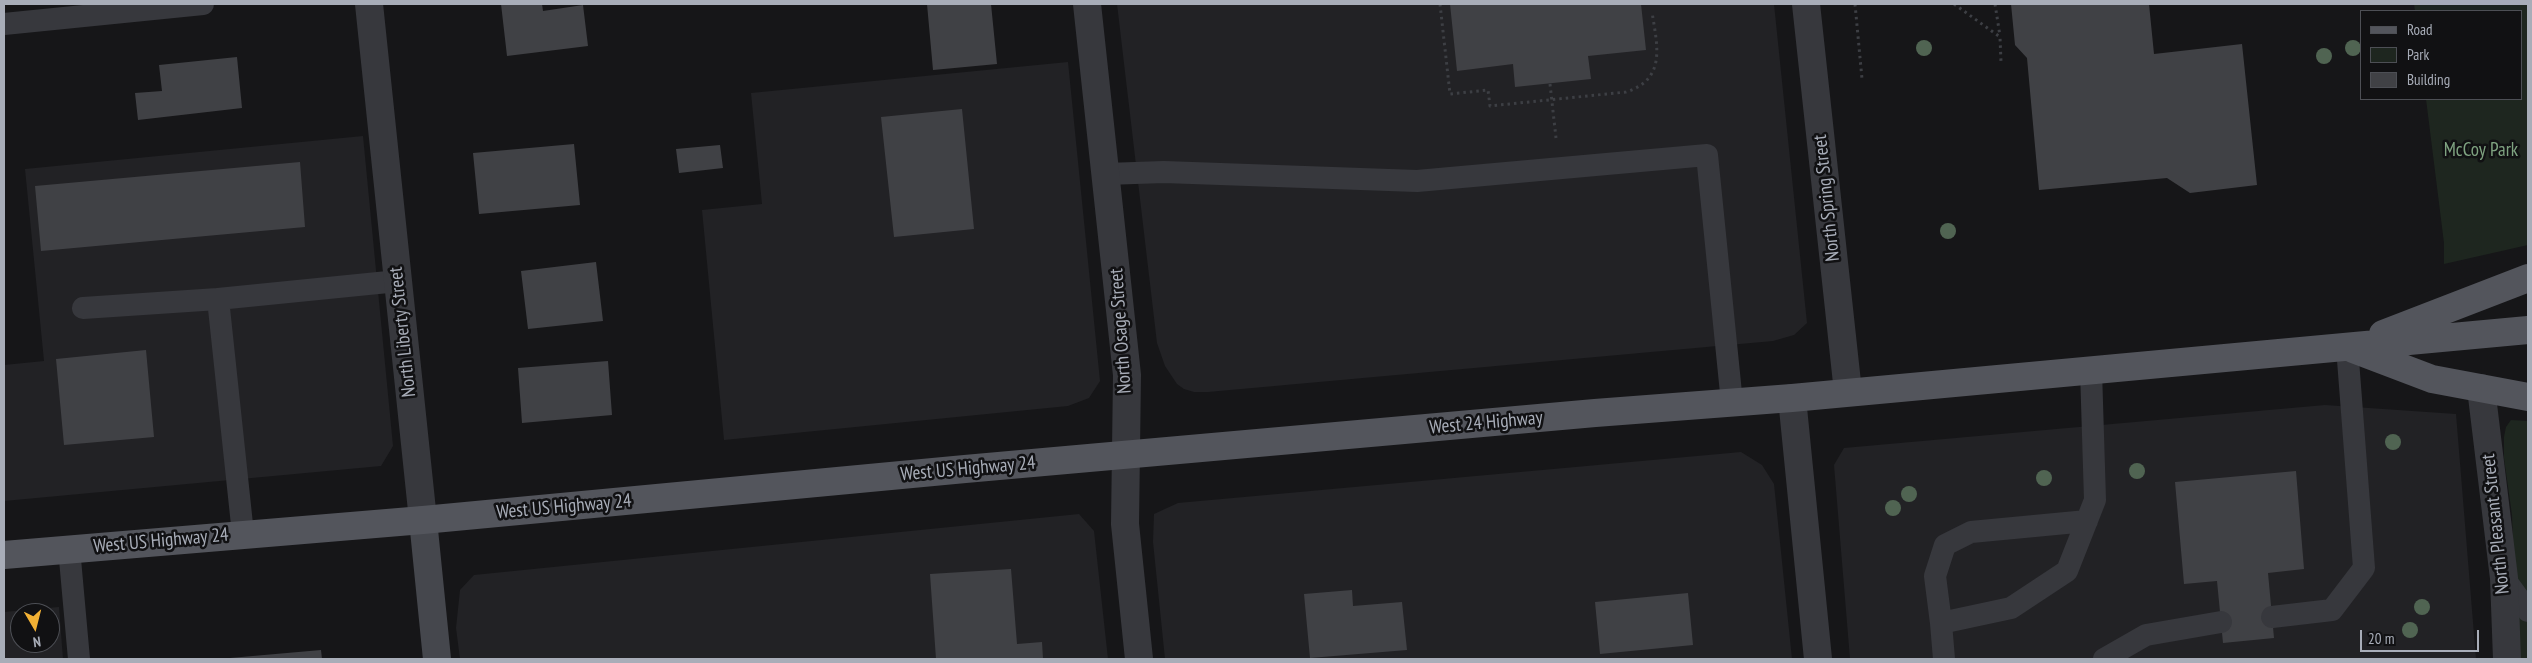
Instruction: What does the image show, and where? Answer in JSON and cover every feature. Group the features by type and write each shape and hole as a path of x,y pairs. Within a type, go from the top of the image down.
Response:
{"main road":[{"path":"2347,347 2448,311 2498,288 2528,278"},
{"path":"2347,347 2528,330"},
{"name":"West 24 Highway","path":"1124,456 1575,414 1792,398 2347,347"},
{"path":"2347,347 2432,379 2528,397"},
{"name":"West US Highway 24","path":"4,555 68,548 423,520 1124,456"},
{"name":"North Liberty Street","path":"423,520 438,659"}],"street":[{"name":"North Liberty Street","path":"369,4 423,520"},
{"name":"North Osage Street","path":"1087,4 1127,375 1124,456 1125,524 1139,659"},
{"name":"North Spring Street","path":"1806,4 1848,392"},
{"name":"North Pleasant Street","path":"2481,388 2504,578 2507,659"},
{"path":"1792,398 1818,659"}],"lane":[{"path":"4,24 203,4"},
{"path":"1106,174 1164,172 1417,181 1706,155 1732,403"},
{"path":"83,308 218,299 398,281"},
{"path":"218,299 243,534"},
{"path":"2272,617 2332,610 2364,568 2347,347"},
{"path":"1941,623 2011,608 2067,571 2095,500 2092,370"},
{"path":"1944,659 1935,576 1945,545 1971,532 2087,521"},
{"path":"68,548 79,659"},
{"path":"2504,578 2528,611"},
{"path":"2104,659 2146,635 2221,622"}],"path":[{"path":"1440,4 1450,94 1488,90 1490,106 1626,92 1645,83 1650,77 1657,61 1652,12"},
{"path":"1855,4 1862,79"},
{"path":"1954,4 2000,37"},
{"path":"1995,4 2000,37 2001,62"},
{"path":"1550,84 1556,139"}],"shaded area":[{"path":"1117,4 1774,4 1807,323 1794,335 1773,341 1208,392 1194,392 1184,389 1177,384 1165,366 1157,343"},
{"path":"1068,62 1100,381 1089,398 1068,406 724,440 702,210 762,204 751,93"},
{"path":"363,136 393,446 381,466 4,501 4,365 44,361 25,169"},
{"path":"2325,405 2456,414 2476,659 1850,659 1834,465 1844,448"},
{"path":"1741,452 1762,465 1774,484 1792,659 1165,659 1153,542 1154,514 1178,503"},
{"path":"1079,514 1094,531 1108,659 460,659 456,628 460,590 474,575"},
{"path":"10,611 10,653 60,653 60,620 63,659 4,659 4,612"}],"green space":[{"name":"McCoy Park","path":"2414,4 2528,4 2528,245 2444,264 2444,243 2426,100 2522,100 2522,10 2415,10"},
{"path":"2511,420 2528,421 2528,659 2517,659 2512,515 2504,458 2504,437 2506,427"}],"building":[{"path":"501,4 542,4 543,11 583,5 588,46 507,56"},
{"path":"927,4 991,4 997,64 933,70"},
{"path":"1450,4 1641,4 1646,50 1588,56 1591,79 1515,87 1513,64 1457,71"},
{"path":"2011,4 2149,4 2154,54 2242,44 2257,185 2190,193 2167,178 2039,190 2027,58 2015,45"},
{"path":"237,57 242,108 138,120 135,93 162,91 159,65"},
{"path":"962,109 974,229 894,237 881,117"},
{"path":"574,144 580,205 479,214 473,153"},
{"path":"720,145 723,168 679,173 676,149"},
{"path":"300,162 305,227 41,251 35,186"},
{"path":"596,262 603,321 528,329 521,271"},
{"path":"146,350 154,437 64,445 56,359"},
{"path":"608,361 612,415 522,423 518,368"},
{"path":"2296,471 2304,569 2268,573 2274,638 2223,643 2217,581 2184,584 2175,482"},
{"path":"1011,569 1017,644 1042,642 1043,659 936,659 930,574"},
{"path":"1352,590 1353,606 1402,602 1407,650 1310,658 1304,594"},
{"path":"1688,593 1693,645 1600,654 1595,602"},
{"path":"321,650 322,659 230,659 230,658"}]}
